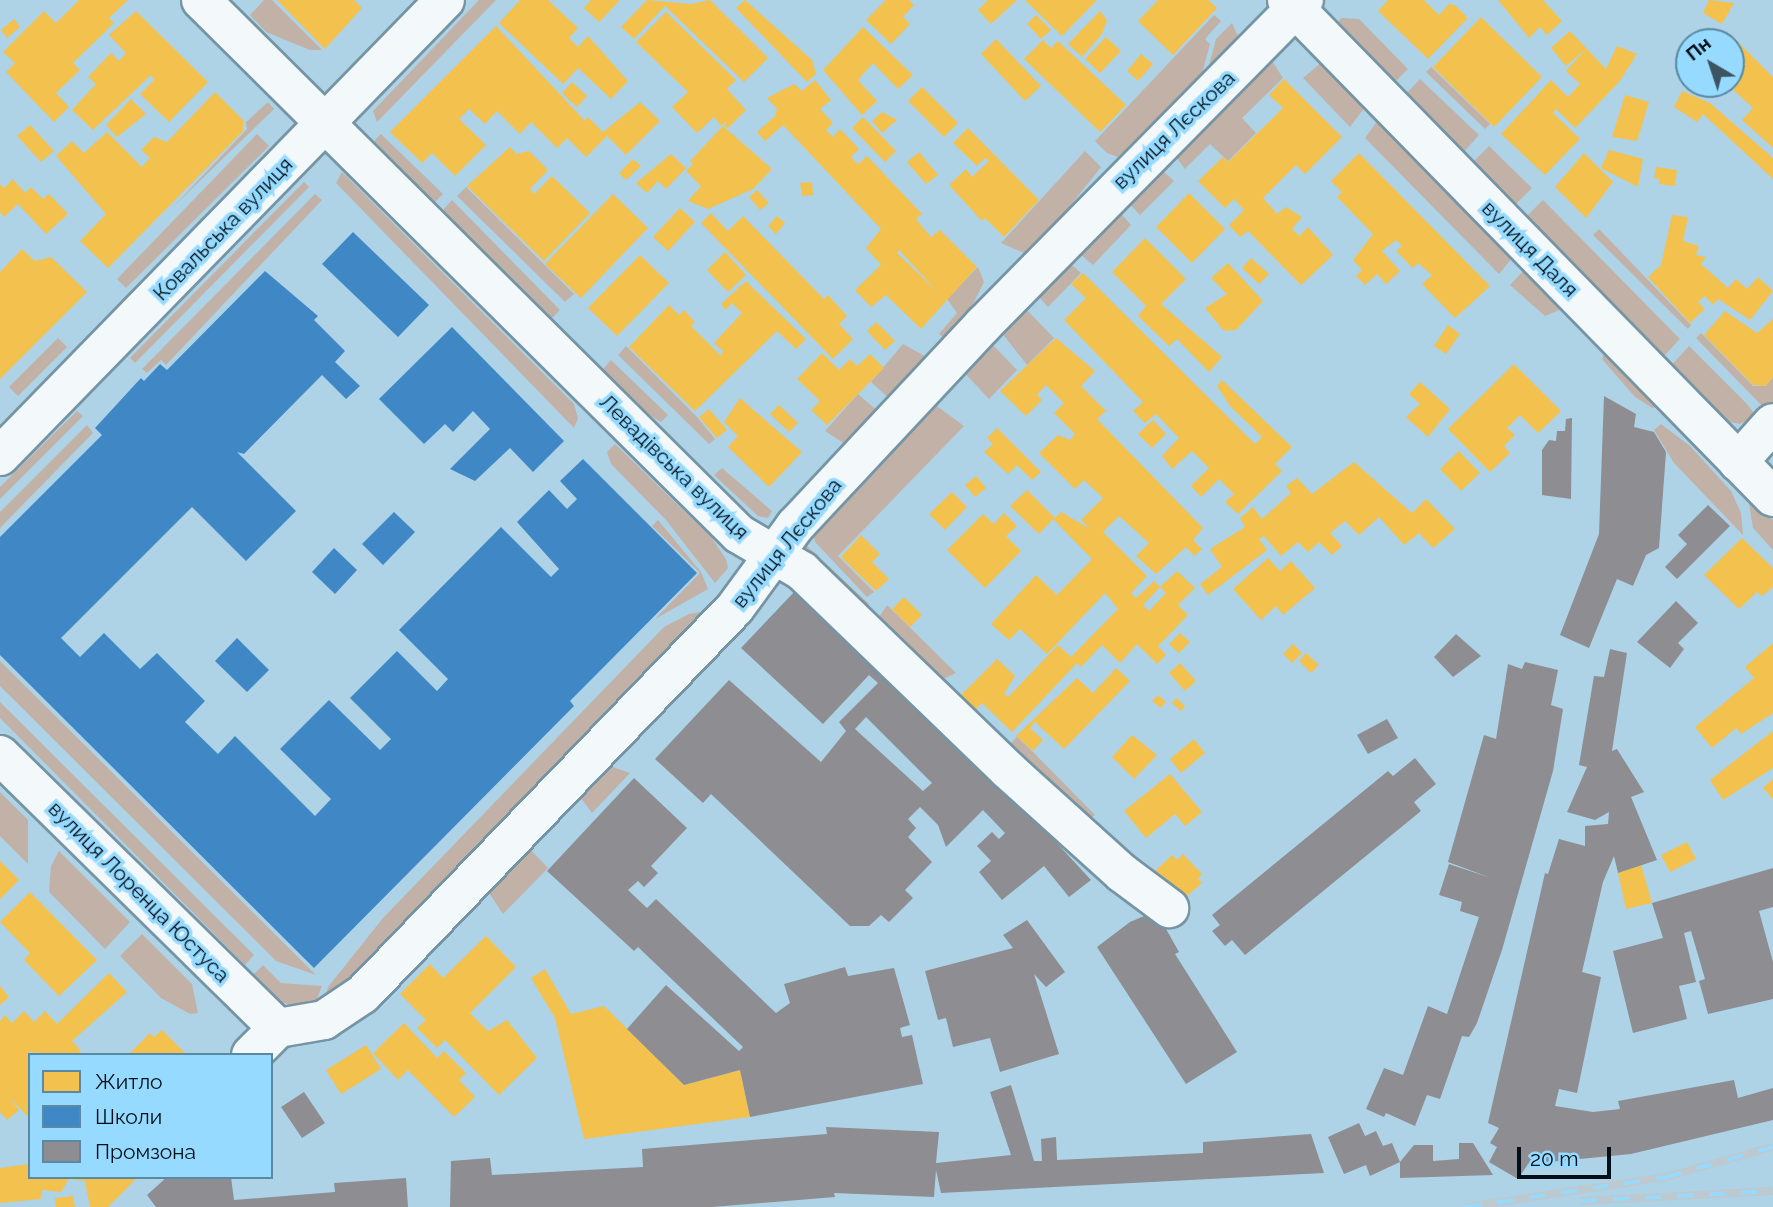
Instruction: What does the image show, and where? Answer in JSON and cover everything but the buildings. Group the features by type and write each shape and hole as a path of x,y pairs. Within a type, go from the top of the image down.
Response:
{"street":[{"name":"Левадівська вулиця","path":"201,0 739,534 803,572 1008,770 1122,873 1169,908"},
{"name":"Ковальська вулиця","path":"0,456 445,0"},
{"name":"вулиця Даля","path":"1296,3 1773,497"},
{"name":"вулиця Лєскова","path":"278,1028 324,1020 363,994 735,608 774,554 847,468 1060,243 1296,3"},
{"path":"1738,462 1773,422"},
{"name":"вулиця Лоренца Юстуса","path":"0,755 278,1028"},
{"path":"253,1053 278,1028"}],"shaded area":[{"path":"264,0 272,0 322,50 310,50 266,32 250,15"},
{"path":"479,0 496,0 377,122 373,111"},
{"path":"1214,15 1221,21 1205,39 1210,44 1199,85 1118,157 1107,153 1095,141"},
{"path":"1341,18 1359,19 1408,69 1394,83 1338,23"},
{"path":"1232,23 1242,45 1204,84 1216,39"},
{"path":"1272,61 1283,78 1242,118 1256,133 1228,161 1210,144 1185,169 1171,150"},
{"path":"1322,62 1365,107 1350,127 1303,78"},
{"path":"1431,67 1490,124 1485,129 1426,72"},
{"path":"1420,79 1479,135 1462,154 1405,95"},
{"path":"268,102 274,109 172,208 247,129 246,122"},
{"path":"1378,120 1514,256 1499,274 1365,138"},
{"path":"257,134 269,146 126,288 117,279"},
{"path":"381,134 443,194 435,202 374,141"},
{"path":"1489,146 1532,188 1514,206 1471,164"},
{"path":"1085,151 1101,167 1067,210 1024,253 1001,243"},
{"path":"1156,165 1174,181 1140,215 1124,198"},
{"path":"342,172 574,404 578,418 574,428 336,183"},
{"path":"304,182 309,187 135,363 130,358"},
{"path":"466,187 574,294 565,302 457,196"},
{"path":"315,194 322,200 166,365 161,360 147,373 142,369"},
{"path":"452,200 560,310 552,318 443,210"},
{"path":"1543,200 1680,339 1662,358 1525,218"},
{"path":"1115,207 1131,225 1093,265 1074,249"},
{"path":"1599,229 1691,325 1688,329 1593,235"},
{"path":"1065,259 1081,273 1048,307 1034,291"},
{"path":"978,267 984,282 961,328 948,341 939,334 957,313 947,299"},
{"path":"1526,268 1566,307 1545,316 1510,285"},
{"path":"1021,304 1054,338 1027,365 998,328"},
{"path":"1701,333 1753,386 1766,386 1773,377 1773,405 1766,410 1696,338"},
{"path":"58,338 67,347 18,396 9,387"},
{"path":"991,343 1017,370 989,399 960,368"},
{"path":"903,344 932,360 892,401 871,382"},
{"path":"626,346 697,417 715,439 709,444 618,355"},
{"path":"1689,346 1756,416 1740,424 1730,422 1670,367"},
{"path":"1606,348 1663,406 1652,408 1635,397 1602,359"},
{"path":"611,360 668,415 661,422 647,413 603,369"},
{"path":"858,394 880,413 848,446 825,431"},
{"path":"930,401 964,426 838,556 874,592 867,597 815,542 812,528"},
{"path":"77,411 83,416 0,499 0,487"},
{"path":"1661,424 1690,446 1731,491 1741,513 1743,535 1674,463 1654,430"},
{"path":"87,425 93,433 0,528 0,512"},
{"path":"615,444 711,537 726,559 728,568 715,583 666,520 611,464 607,452"},
{"path":"722,468 772,511 768,518 758,516 714,475"},
{"path":"1753,499 1773,520 1773,550 1753,528 1749,503"},
{"path":"658,520 701,572 708,589 655,619 700,573 652,526"},
{"path":"805,544 869,604 861,614 805,552"},
{"path":"887,605 956,673 941,680 873,626"},
{"path":"711,610 332,1002 322,1006 328,987 383,918 664,627 689,614"},
{"path":"0,661 316,975 276,961 0,686"},
{"path":"0,702 254,955 245,965 0,718"},
{"path":"1017,737 1095,815 1082,825 1002,752"},
{"path":"607,765 630,773 592,813 578,794"},
{"path":"0,792 28,820 28,864 0,836"},
{"path":"527,846 548,868 503,914 486,888"},
{"path":"59,851 130,922 105,949 49,892 51,866"},
{"path":"142,934 192,984 198,1013 190,1014 161,998 120,956"},
{"path":"263,965 281,983 322,986 313,1009 283,1003 254,974"}],"railway":[{"path":"1466,1207 1666,1177 1773,1147"},
{"path":"1581,1201 1773,1191"}]}
